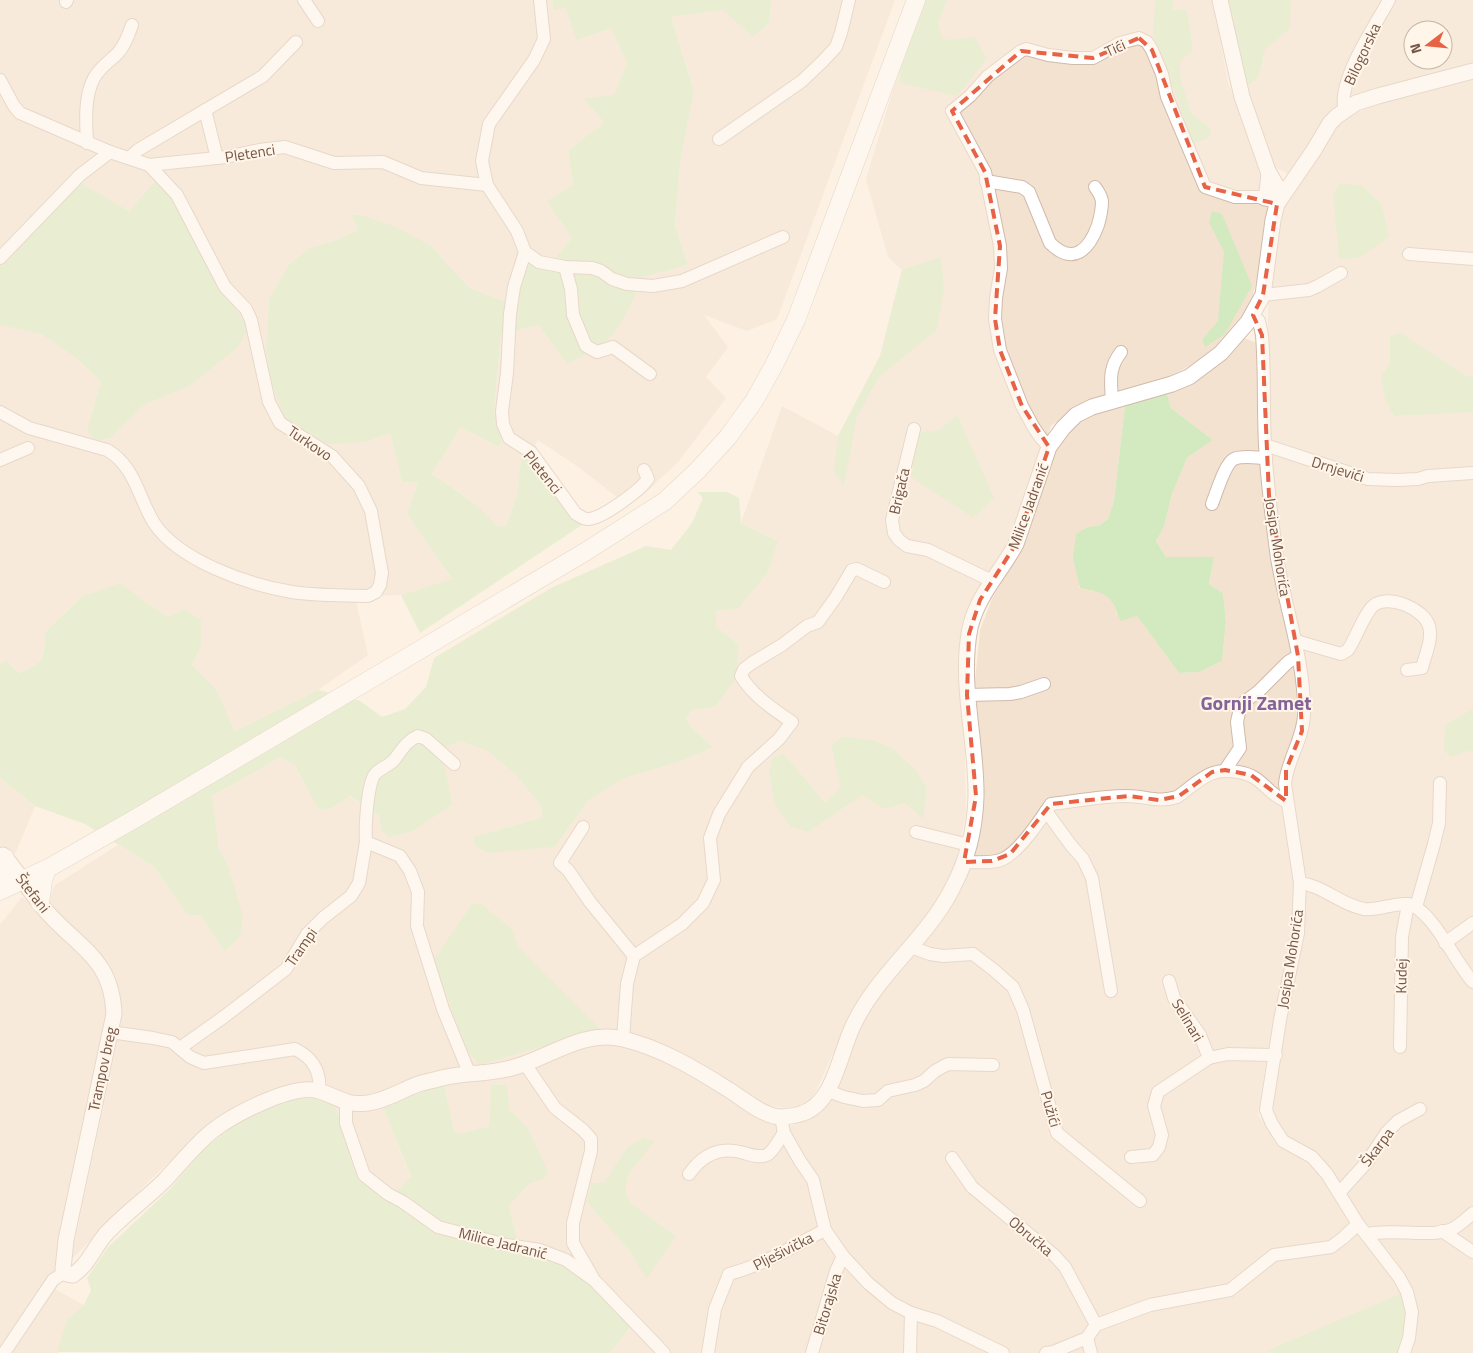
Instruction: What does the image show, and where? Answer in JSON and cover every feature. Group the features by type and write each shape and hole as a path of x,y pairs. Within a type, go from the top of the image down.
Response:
{"main road":[{"path":"0,891 47,869 138,817 585,552 665,501 698,470 728,436 754,401 796,320 916,0"},
{"path":"0,886 7,868 3,855"},
{"path":"40,903 47,869"}],"street":[{"path":"304,0 318,21"},
{"path":"540,0 544,39 534,60 489,124 482,161 487,185 517,231 525,252 540,262 565,267 592,268 626,284 653,286 682,281 782,236"},
{"path":"720,139 802,81 836,47 849,0"},
{"path":"1220,0 1238,83 1269,173 1276,185 1275,199"},
{"name":"Bilogorska","path":"1345,110 1344,95 1353,68 1389,0"},
{"path":"87,143 86,114 88,98 94,79 103,66 119,52 132,25"},
{"name":"Tići","path":"1049,447 1040,438 1022,406 1000,350 996,319 996,298 1000,268 1000,246 984,172 952,111 970,96 988,76 1026,49 1048,55 1093,58 1120,44 1139,38 1147,42 1152,50 1162,74 1167,97 1205,187 1235,197 1275,199"},
{"path":"129,158 138,150 263,76 296,42"},
{"path":"1275,199 1306,164 1330,123 1345,110 1356,103 1378,96 1473,71"},
{"name":"Pletenci","path":"0,80 14,106 20,113 87,143 149,165 226,157 285,147 334,163 383,162 421,178 487,185"},
{"name":"Pletenci","path":"206,110 217,158"},
{"path":"0,258 80,174 110,152"},
{"name":"Pletenci","path":"149,165 177,194 225,287 246,309"},
{"path":"986,181 1022,187 1029,192 1050,244 1064,254 1082,252 1093,237 1100,219 1102,201 1095,187"},
{"name":"Milice Jadranić","path":"781,1117 804,1113 813,1108 828,1091 851,1028 867,998 934,920 960,873 973,826 976,796 967,695 968,648 971,624 980,600 1016,544 1049,447 1062,428 1076,415 1092,407 1172,384 1189,377 1221,353 1253,315 1263,295 1275,199"},
{"name":"Pletenci","path":"525,252 514,287 510,314 507,374 502,411 503,424 509,438 530,452 576,514 586,519 599,516 643,486 648,479 644,470"},
{"path":"1409,254 1473,259"},
{"path":"565,267 571,289 573,315 586,346 597,352 613,347 650,374"},
{"path":"1263,295 1309,290 1341,274"},
{"name":"Turkovo","path":"0,412 28,428 107,450 118,457 134,479 155,524 171,542 196,559 256,583 292,592 368,596 376,592 380,585 382,573 371,511 359,486 332,456 280,423 269,402 251,320 246,309"},
{"name":"Josipa Mohorića","path":"1253,315 1258,321 1262,335 1265,452 1278,560 1296,641 1304,715 1299,742 1286,770 1285,784 1300,883 1298,933 1280,1020 1266,1110 1283,1141 1312,1157 1327,1174 1358,1224 1368,1234 1399,1277 1407,1292 1412,1312 1412,1323 1404,1353"},
{"path":"1112,401 1111,372 1115,360 1121,352"},
{"name":"Brigača","path":"914,429 892,520 894,532 899,540 907,546 928,550 992,581"},
{"path":"0,460 28,448"},
{"path":"1212,504 1228,464 1235,459 1265,452"},
{"name":"Drnjevići","path":"1265,452 1368,479 1418,479 1428,476 1473,473"},
{"path":"623,1039 627,984 634,956 682,924 703,903 714,880 710,838 719,814 748,767 779,739 792,722 774,710 746,685 741,676 744,669 782,645 801,630 818,622 852,570 857,569 884,582"},
{"path":"1296,641 1341,654 1348,650 1374,606 1385,600 1398,602 1421,613 1429,624 1430,634 1422,668 1407,670"},
{"path":"1225,770 1240,748 1237,722 1243,703 1259,691 1288,662 1298,656"},
{"path":"967,695 1010,694 1044,684"},
{"path":"454,764 426,739 418,736 408,740 392,762 377,772 372,780 365,830 366,842 400,856 410,871 418,892 417,926 443,1009 470,1075"},
{"path":"964,862 1001,860 1010,854 1051,804 1128,796 1159,800 1179,796 1212,772 1225,770 1252,775 1279,798 1286,800"},
{"name":"Kudej","path":"1400,1048 1402,937 1434,844 1438,822 1440,783"},
{"path":"1046,811 1070,844 1084,859 1092,878 1111,991"},
{"path":"583,827 560,863 568,870 590,902 634,956"},
{"path":"916,832 969,845"},
{"name":"Trampi","path":"180,1048 286,969 307,934 323,918 351,896 360,883 366,842"},
{"name":"Štefani","path":"3,855 40,903 67,933"},
{"path":"1300,883 1314,886 1346,902 1364,908 1412,906 1433,923 1473,982"},
{"path":"1446,943 1473,923"},
{"name":"Trampov breg","path":"64,1272 64,1250 114,1014 113,998 107,977 94,958 67,933"},
{"name":"Pužići","path":"911,947 930,954 943,956 973,954 995,970 1013,987 1023,1010 1057,1133 1140,1201"},
{"name":"Selinari","path":"1169,981 1174,998 1200,1035 1209,1058"},
{"path":"110,1032 172,1042 190,1057 204,1063 295,1049 303,1053 316,1067 319,1074 319,1091"},
{"path":"4,1353 53,1280 64,1272 70,1275 77,1273 110,1230 167,1178 211,1132 236,1115 283,1094 307,1089 319,1091 346,1103 372,1103 417,1084 444,1077 470,1075 525,1064 583,1040 595,1037 623,1039 647,1047 684,1063 761,1110 781,1117"},
{"name":"Selinari","path":"1131,1157 1153,1155 1159,1147 1162,1135 1154,1106 1158,1092 1209,1058 1228,1054 1276,1055"},
{"path":"525,1064 554,1108 584,1130 591,1139 592,1151 573,1223 573,1243 595,1281 664,1353"},
{"path":"828,1091 863,1101 878,1100 888,1091 924,1081 935,1071 948,1064 992,1065"},
{"name":"Milice Jadranić","path":"346,1103 346,1123 364,1175 388,1194 403,1202 438,1227 506,1245 540,1250 566,1260 595,1281"},
{"name":"Škarpa","path":"1339,1193 1367,1162 1387,1132 1398,1121 1420,1109"},
{"name":"Plješivička","path":"708,1353 715,1310 729,1274 747,1270 770,1260 825,1230 813,1180 784,1133 781,1117"},
{"path":"690,1174 696,1164 716,1151 736,1151 756,1156 766,1155 784,1133"},
{"name":"Obručka","path":"952,1158 972,1187 1066,1267 1096,1325"},
{"path":"1368,1234 1448,1230 1473,1213"},
{"path":"1046,1353 1053,1352 1086,1338 1096,1325 1150,1305 1230,1290 1274,1255 1331,1247 1358,1224"},
{"path":"825,1230 843,1256 868,1283 892,1303 911,1313 937,1321 1003,1353"},
{"path":"1448,1230 1473,1252"},
{"name":"Bitorajska","path":"812,1353 836,1271 843,1256"},
{"path":"910,1353 911,1313"},
{"path":"1086,1338 1092,1353"}],"highlighted area":[{"path":"1139,38 1152,50 1205,187 1277,204 1263,295 1253,315 1262,335 1269,496 1298,656 1302,731 1286,770 1286,801 1251,775 1225,770 1212,772 1179,796 1159,800 1128,796 1051,804 1010,854 992,861 964,862 976,796 967,695 969,634 980,600 1016,544 1049,447 1022,406 1000,350 995,319 1000,246 985,172 952,111 1021,51 1093,58"}],"shaded area":[{"path":"0,0 552,0 554,9 566,7 611,27 627,63 604,122 568,151 573,185 572,238 544,270 528,261 515,297 504,301 470,288 430,245 361,215 351,215 358,230 336,240 309,248 289,264 269,299 266,351 365,442 390,432 402,482 418,483 408,514 452,580 401,595 355,597 368,655 318,690 235,731 216,689 192,665 201,646 169,617 148,604 83,596 45,632 45,653 35,667 19,673 6,660 0,664"},
{"path":"772,0 895,0 777,319 747,331 704,315 728,347 706,377 726,398 679,461 642,496 609,519 602,509 617,497 577,466 538,440 528,457 521,459 517,494 506,526 497,527 467,497 432,474 461,427 498,447 502,442 494,409 501,335 538,325 567,364 637,292 643,277 688,265 675,225 680,163 694,91 671,17 723,10 769,23"},
{"path":"926,0 1213,0 1228,83 1254,144 1270,219 1261,264 1247,317 1217,348 1164,380 1081,404 1051,426 1025,493 1014,532 963,623 966,813 955,866 929,918 856,1003 811,1102 786,1108 761,1104 709,1069 629,1034 529,1059 464,1070 428,1073 367,1098 309,1085 215,1122 152,1178 71,1260 121,1023 115,975 93,947 47,904 55,885 118,845 154,867 188,914 201,914 224,951 228,865 218,848 212,796 281,757 295,766 318,809 329,810 349,796 379,816 381,830 444,760 446,748 459,741 487,751 515,774 541,806 543,817 474,837 555,847 588,801 625,778 679,762 713,747 692,728 686,718 693,710 715,707 739,645 716,626 716,611 738,609 778,541 741,523 782,406 838,436 880,356 902,270 888,257 866,179 900,67"},
{"path":"1228,0 1473,0 1473,63 1453,69 1453,20 1403,20 1403,70 1451,70 1351,101 1292,176 1272,166 1245,83"},
{"path":"1473,76 1473,1353 1408,1353 1413,1291 1399,1265 1345,1198 1324,1161 1285,1137 1274,1120 1274,1092 1305,900 1290,778 1299,758 1309,708 1280,556 1268,439 1268,302 1280,214 1341,120 1377,104"},
{"path":"1244,338 1259,344 1259,426 1270,552 1295,651 1297,725 1279,782 1293,863 1295,928 1268,1049 1258,1115 1277,1141 1324,1176 1405,1294 1409,1314 1400,1353 610,1353 630,1328 564,1258 517,1239 509,1206 530,1182 544,1179 528,1128 510,1110 507,1085 491,1084 489,1126 460,1135 454,1130 444,1084 591,1042 619,1042 701,1078 750,1109 791,1126 829,1105 873,995 920,947 952,905 981,800 975,681 980,630 992,599 1025,543 1061,434 1075,421 1125,405 1114,501 1108,519 1100,525 1088,527 1079,588 1105,593 1112,601 1117,615 1137,616 1179,673 1200,672 1222,661 1226,622 1223,593 1209,584 1214,557 1166,557 1156,541 1164,527 1172,494 1187,458 1213,440 1171,408 1167,394"},
{"path":"0,778 35,806 15,854 0,867"},
{"path":"22,897 44,915 106,983 111,1006 55,1270 45,1284 84,1305 67,1319 58,1353 0,1353 0,925"},
{"path":"335,1106 383,1107 411,1178 394,1193 356,1160"}],"green space":[{"path":"552,0 772,0 769,23 753,37 723,10 671,17 694,91 680,163 675,225 688,265 643,277 634,299 613,334 597,348 567,364 538,325 501,335 494,409 502,442 498,447 461,427 432,474 475,504 497,526 506,526 517,494 521,459 528,457 582,525 420,633 401,595 452,579 407,514 418,483 402,482 390,433 365,442 328,444 284,417 271,381 266,351 269,299 289,264 309,248 336,240 358,230 351,215 361,215 394,226 430,245 470,288 504,301 515,297 528,261 544,270 572,238 547,201 573,185 568,151 604,122 583,98 614,95 627,63 611,28 576,40 566,8 554,10"},
{"path":"926,0 947,0 938,23 942,37 948,40 975,37 987,59 957,96 900,83 900,67"},
{"path":"1155,0 1174,0 1172,10 1187,10 1193,50 1180,62 1180,76 1191,113 1211,129 1209,138 1194,143 1153,36"},
{"path":"1228,0 1291,0 1290,29 1265,49 1259,75 1250,85 1245,83"},
{"path":"159,177 222,288 248,328 238,347 191,385 144,405 110,438 95,441 87,431 101,381 74,356 41,334 0,325 0,264 81,183 129,211"},
{"path":"1339,184 1361,185 1382,205 1389,237 1359,258 1339,259 1333,195"},
{"path":"1212,211 1222,214 1252,286 1225,334 1205,347 1202,340 1218,321 1224,251 1209,223"},
{"path":"941,257 944,289 937,330 879,377 857,417 844,485 834,472 838,436 880,356 902,270"},
{"path":"1401,333 1467,376 1473,376 1473,412 1394,416 1385,399 1381,377 1390,362 1390,336"},
{"path":"1167,394 1171,408 1213,440 1187,458 1172,494 1164,527 1156,541 1166,557 1214,557 1209,584 1223,593 1226,622 1222,661 1200,672 1179,673 1137,616 1121,621 1109,598 1098,592 1080,588 1073,558 1076,534 1088,527 1100,525 1108,519 1114,501 1125,405"},
{"path":"957,414 994,498 973,518 911,477 918,432 940,430"},
{"path":"697,492 727,492 739,498 741,523 778,541 767,574 738,609 716,611 716,626 739,645 735,680 715,707 693,710 686,718 692,728 713,747 679,762 625,778 588,801 555,847 488,853 475,846 474,837 543,817 541,806 515,774 487,751 459,741 446,748 444,760 452,805 413,831 389,837 381,830 379,816 350,796 329,810 318,809 295,766 281,757 212,796 218,848 228,865 243,916 240,937 224,951 201,915 188,915 154,867 85,824 35,806 0,778 0,664 6,660 19,673 34,666 43,654 45,632 83,596 120,583 169,617 184,609 201,620 201,646 192,665 216,689 235,731 318,690 360,701 382,717 405,709 426,687 434,658 551,588 646,546 671,550 692,523 703,498"},
{"path":"1473,709 1473,752 1468,751 1451,757 1444,751 1445,725"},
{"path":"842,737 873,740 892,748 916,770 927,788 923,819 905,803 884,809 863,795 808,832 791,827 775,805 769,771 773,757 784,754 825,803 841,787 831,745"},
{"path":"480,903 513,930 517,945 601,1030 479,1065 467,1050 433,961 472,904"},
{"path":"444,1084 454,1130 460,1134 489,1126 491,1084 507,1085 510,1110 528,1128 548,1172 544,1179 530,1183 509,1206 517,1239 564,1258 614,1303 630,1328 610,1353 57,1352 67,1319 84,1305 91,1290 87,1278 108,1247 170,1189 203,1150 242,1119 291,1099 316,1098 335,1106 356,1160 394,1193 411,1177 383,1107"},
{"path":"644,1138 655,1141 629,1173 625,1190 630,1203 676,1236 646,1279 632,1254 587,1202 591,1183 604,1183 628,1146"},
{"path":"1402,1293 1407,1311 1398,1353 1269,1353 1266,1351"}],"district":[{"name":"Gornji Zamet","path":"1256,702"}]}
